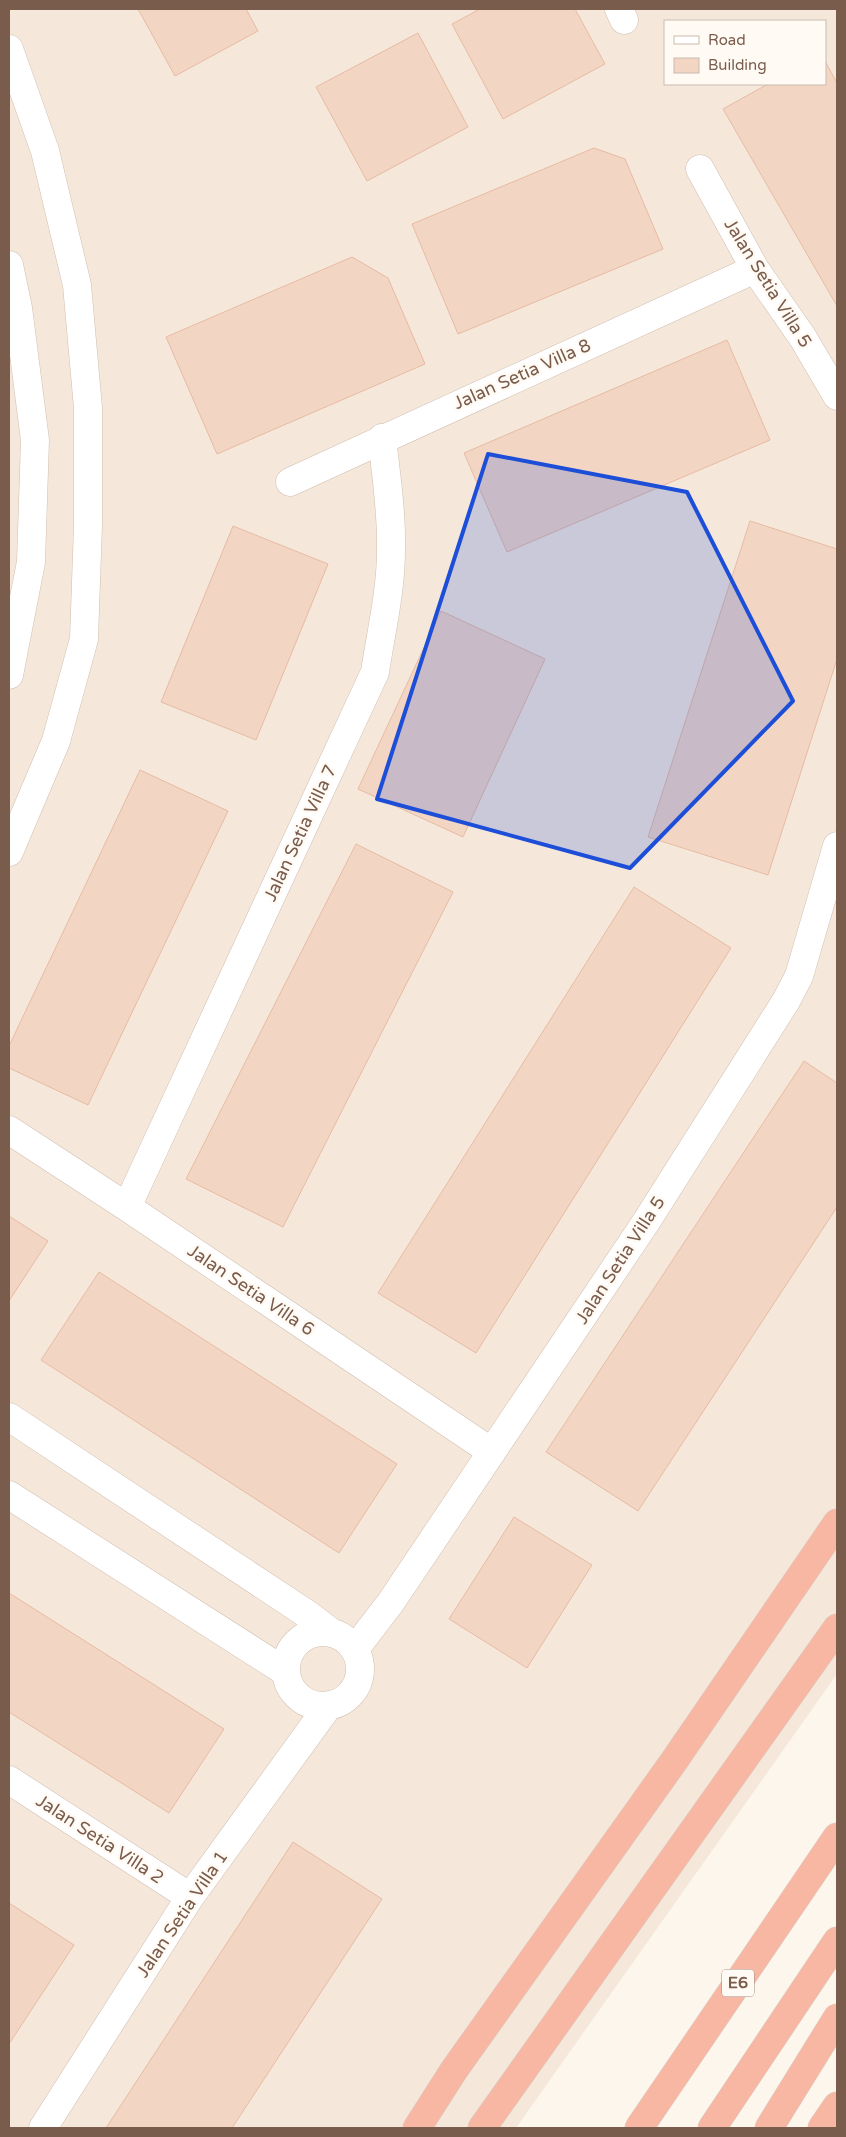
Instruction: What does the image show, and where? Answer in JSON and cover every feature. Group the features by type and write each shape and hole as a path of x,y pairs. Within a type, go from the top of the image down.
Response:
{"highway":[{"path":"417,2128 454,2070 674,1761 837,1523"},
{"path":"482,2128 837,1628"},
{"name":"E6","path":"639,2128 837,1837"},
{"path":"712,2128 837,1941"},
{"path":"769,2128 837,2018"},
{"path":"822,2128 837,2106"}],"street":[{"path":"9,49 45,151 77,285 88,408 88,506 84,640 56,741 9,852"},
{"name":"Jalan Setia Villa 5","path":"700,169 755,269 803,338 837,396"},
{"path":"9,265 18,308 35,440 31,562 10,669"},
{"name":"Jalan Setia Villa 8","path":"290,482 382,438 755,269"},
{"name":"Jalan Setia Villa 7","path":"127,1206 375,672 389,582 391,550 382,438"},
{"name":"Jalan Setia Villa 5","path":"355,1649 390,1602 646,1222 786,1001 798,976 837,846"},
{"name":"Jalan Setia Villa 6","path":"9,1130 127,1206 492,1452"},
{"path":"9,1417 307,1614 332,1633 345,1639 355,1649 360,1663 359,1677 353,1691 342,1700 329,1705 317,1705 305,1701 296,1694 289,1684 286,1672 288,1655 299,1641 315,1633 332,1633"},
{"path":"9,1495 286,1672"},
{"name":"Jalan Setia Villa 1","path":"43,2128 190,1897 329,1705"},
{"name":"Jalan Setia Villa 2","path":"9,1780 190,1897"}],"highlighted area":[{"path":"488,454 687,492 793,701 630,868 377,799"}],"shaded area":[{"path":"9,9 837,9 837,1674 516,2128 9,2128"}],"building":[{"path":"138,9 246,9 258,31 175,76"},
{"path":"480,9 575,9 605,64 503,119 452,24"},
{"path":"418,33 468,127 367,181 316,87"},
{"path":"826,63 837,83 837,306 723,109 766,85 826,85"},
{"path":"594,148 625,159 663,249 458,334 412,224"},
{"path":"352,257 388,278 425,364 217,454 166,337"},
{"path":"727,340 770,440 507,552 464,453"},
{"path":"750,521 837,549 837,659 768,875 648,837"},
{"path":"233,526 328,564 256,740 161,702"},
{"path":"441,611 545,659 463,837 358,789"},
{"path":"140,770 228,811 88,1105 9,1068 9,1046"},
{"path":"356,844 453,892 283,1227 186,1179"},
{"path":"634,887 731,948 476,1353 378,1293"},
{"path":"804,1061 837,1083 837,1207 638,1511 546,1452"},
{"path":"9,1216 48,1241 9,1301"},
{"path":"99,1272 397,1464 339,1553 41,1360"},
{"path":"514,1517 592,1565 527,1668 449,1619"},
{"path":"9,1593 224,1729 169,1813 9,1712"},
{"path":"293,1842 382,1899 232,2128 106,2128"},
{"path":"9,1903 74,1945 9,2044"}]}
